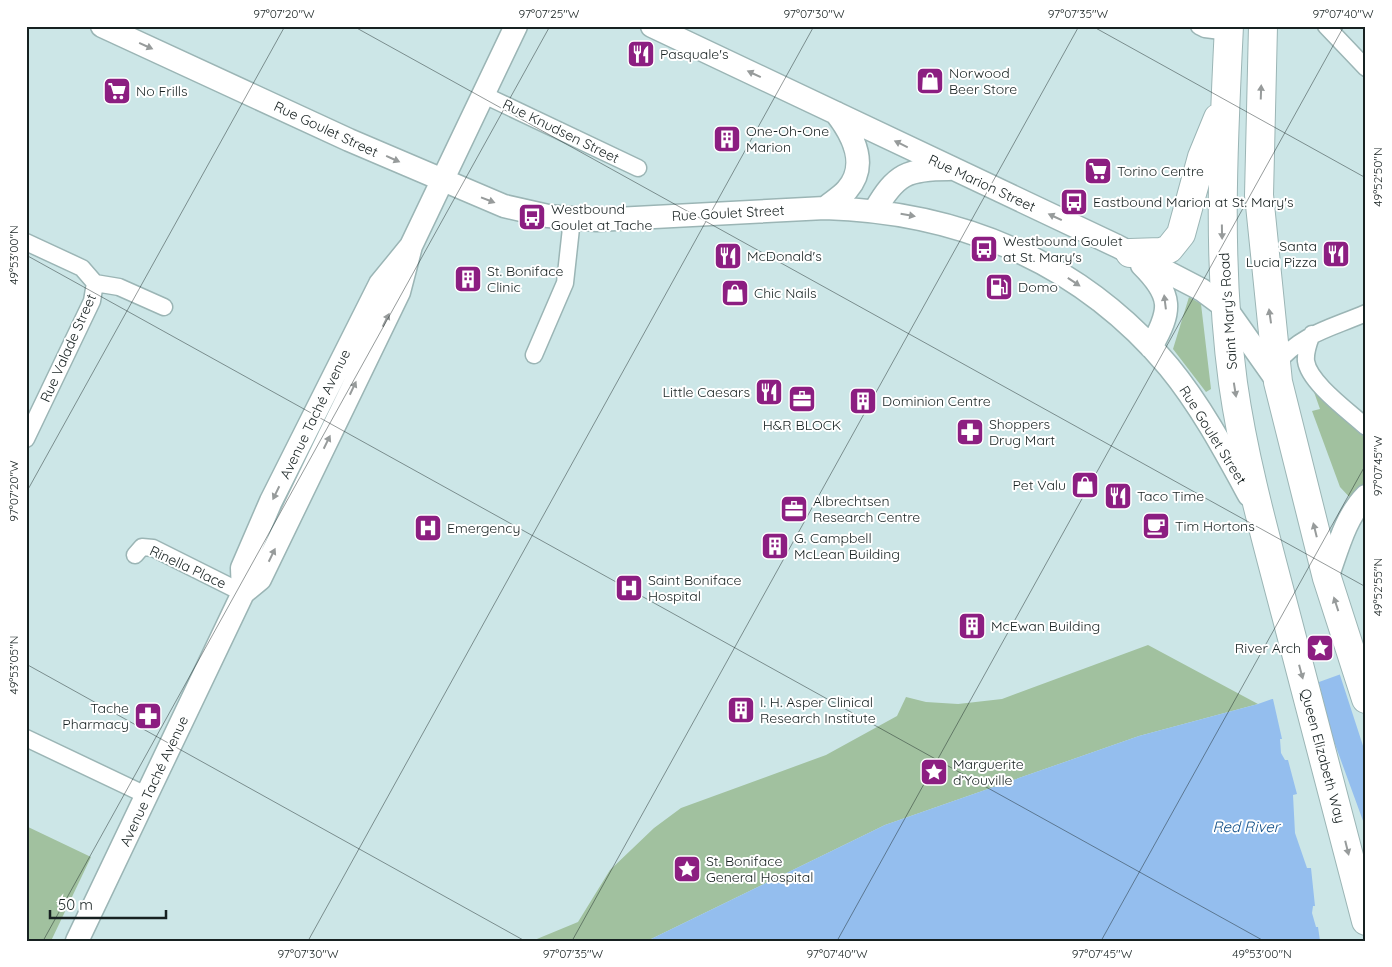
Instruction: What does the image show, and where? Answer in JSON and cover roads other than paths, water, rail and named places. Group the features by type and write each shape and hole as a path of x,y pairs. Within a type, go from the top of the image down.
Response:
{"highway":[{"path":"1263,26 1259,195 1268,302 1277,373 1327,578 1366,699"},
{"name":"Saint Mary's Road","path":"1229,29 1222,166 1225,307 1240,420 1280,591"},
{"path":"1130,253 1161,252 1170,248 1181,234 1202,157 1226,98"},
{"path":"1222,166 1259,195"},
{"name":"Queen Elizabeth Way","path":"1280,591 1366,921"}],"main road":[{"name":"Rue Goulet Street","path":"102,26 443,182 504,206 572,219 642,218 825,208 875,210 918,217 952,226 1030,256 1058,271 1102,302 1151,347 1200,410 1262,518"},
{"name":"Avenue Taché Avenue","path":"77,941 148,796 243,593 260,579 342,412 399,292 412,246 516,26"},
{"name":"Rue Marion Street","path":"652,26 1130,253 1202,290 1225,307 1277,373"},
{"path":"825,208 846,191 852,183 858,166 858,155 852,137 836,112"},
{"path":"875,210 888,189 902,176 912,171 952,169"},
{"name":"Avenue Taché Avenue","path":"243,593 242,568 271,502 380,284 412,246"},
{"path":"1130,253 1158,281 1165,298 1165,320 1151,347"},
{"path":"320,402 342,412"},
{"path":"1327,578 1348,522 1357,506 1366,496"}],"street":[{"path":"1199,26 1205,29 1229,29"},
{"path":"1326,26 1366,68"},
{"name":"Rue Knudsen Street","path":"484,94 638,168"},
{"path":"534,356 565,283 572,219"},
{"path":"26,242 82,268 95,283 119,287 164,307"},
{"name":"Rue Valade Street","path":"26,439 92,301 95,283"},
{"path":"1277,373 1291,347 1312,334 1366,313"},
{"path":"1312,334 1306,356 1309,370 1320,385 1366,427"},
{"name":"Rinella Place","path":"135,555 142,547 153,548 243,593"},
{"path":"26,738 148,796"}],"water":[{"name":"Red River","path":"1366,665 1366,941 647,941 885,825 1139,736 1258,704"}],"place":[{"name":"Pasquale's","path":"641,54"},
{"name":"Norwood Beer Store","path":"930,81"},
{"name":"No Frills","path":"117,91"},
{"name":"One-Oh-One Marion","path":"727,139"},
{"name":"Torino Centre","path":"1098,171"},
{"name":"Eastbound Marion at St. Mary's","path":"1074,202"},
{"name":"Westbound Goulet at Tache","path":"532,217"},
{"name":"Westbound Goulet at St. Mary's","path":"984,249"},
{"name":"Santa Lucia Pizza","path":"1336,254"},
{"name":"McDonald's","path":"728,256"},
{"name":"St. Boniface Clinic","path":"468,279"},
{"name":"Domo","path":"999,287"},
{"name":"Chic Nails","path":"735,293"},
{"name":"Little Caesars","path":"769,392"},
{"name":"H&R BLOCK","path":"802,399"},
{"name":"Dominion Centre","path":"863,401"},
{"name":"Shoppers Drug Mart","path":"970,432"},
{"name":"Pet Valu","path":"1085,485"},
{"name":"Taco Time","path":"1118,496"},
{"name":"Albrechtsen Research Centre","path":"794,509"},
{"name":"Tim Hortons","path":"1156,526"},
{"name":"Emergency","path":"428,528"},
{"name":"G. Campbell McLean Building","path":"775,546"},
{"name":"Saint Boniface Hospital","path":"629,588"},
{"name":"McEwan Building","path":"972,626"},
{"name":"River Arch","path":"1320,648"},
{"name":"I. H. Asper Clinical Research Institute","path":"741,710"},
{"name":"Tache Pharmacy","path":"148,716"},
{"name":"Marguerite d’Youville","path":"934,772"},
{"name":"St. Boniface General Hospital","path":"687,869"}]}
